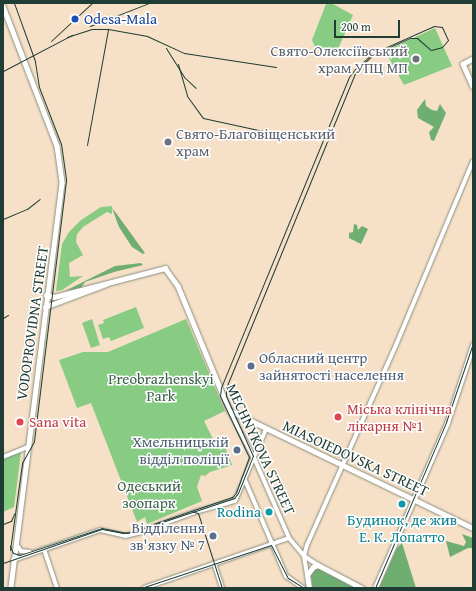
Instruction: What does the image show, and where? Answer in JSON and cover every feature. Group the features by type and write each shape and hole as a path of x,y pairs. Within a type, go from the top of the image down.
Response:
{"main road":[{"name":"VODOPROVIDNA STREET","path":"3,6 60,156 62,189 46,295 13,560 11,588"},
{"path":"473,60 463,64 473,86"},
{"path":"309,588 304,556 307,545 343,466 473,162"},
{"name":"MECHNYKOVA STREET","path":"119,281 165,268 178,286 229,410 289,538 304,556 362,588"},
{"path":"46,295 54,297 119,281"},
{"path":"45,304 119,281"},
{"path":"103,286 111,282"},
{"path":"375,588 454,404 473,345"},
{"name":"MIASOIEDOVSKA STREET","path":"229,410 473,528"},
{"path":"13,560 100,530 121,535 132,534 197,511 235,501 252,458 266,429"},
{"path":"3,457 28,447"},
{"path":"244,477 271,544 286,576 303,588"},
{"path":"144,588 289,538"},
{"path":"16,541 21,551 32,553"},
{"path":"293,544 300,548 307,545"},
{"path":"44,549 57,588"},
{"path":"214,564 222,588"},
{"path":"307,575 313,567 318,565"}],"green space":[{"path":"331,3 353,15 335,56 315,47 312,40 326,4"},
{"path":"435,28 452,66 404,85 385,51"},
{"path":"425,99 426,106 432,110 437,111 440,104 446,113 434,141 431,140 429,132 434,127 418,118 417,110"},
{"path":"112,206 112,214 107,212 83,227 77,234 76,242 83,255 69,263 70,277 83,276 62,290 56,291 62,244 69,232 81,220 101,207"},
{"path":"112,208 145,253 143,254 132,247 119,227"},
{"path":"354,224 357,225 358,230 362,226 368,229 361,244 349,238 349,233 353,232"},
{"path":"141,263 143,265 114,272 85,282 81,288 65,291 115,266"},
{"path":"136,307 144,328 111,341 109,337 103,339 98,325 104,323 103,320"},
{"path":"92,319 100,345 91,348 82,323"},
{"name":"Preobrazhenskyi Park","path":"186,319 225,411 204,421 216,445 223,442 232,465 210,472 205,476 201,475 197,487 202,501 147,524 145,517 137,522 91,403 77,408 59,360 83,352 108,352"},
{"path":"21,452 14,507 3,512 3,459"},
{"path":"462,534 473,538 473,548 468,548 450,557 446,541 464,546 466,542"},
{"path":"402,543 416,588 379,588 397,548"},
{"path":"318,567 355,588 312,588 311,574"}],"tram line":[{"path":"10,550 22,463 34,441 66,179 61,144 39,87 35,61 14,3"},
{"path":"3,563 102,529 122,533 132,532 234,498 238,493 253,456 226,396 226,388 357,69 374,54 410,38 417,38 431,50 442,47 448,40 442,27 434,26 373,53 355,69 349,77 221,388 220,396 249,457 236,493 232,497 127,533 102,528 20,555 13,553 10,546"},
{"path":"375,588 446,422 473,343"},
{"path":"191,511 198,513 222,588"},
{"path":"3,524 11,521 14,514"},
{"path":"141,588 271,545 288,578 304,588"}],"railway":[{"path":"51,41 92,3"},
{"path":"90,26 149,3"},
{"path":"67,37 92,29 108,29 147,36 184,53 276,67"},
{"path":"87,145 108,29"},
{"path":"3,71 72,35"},
{"path":"166,48 184,77 196,88"},
{"path":"178,64 187,96 203,118 268,132"},
{"path":"3,219 27,209 40,199"},
{"path":"3,318 8,315"}],"place":[{"name":"Odesa-Mala","path":"75,19"},
{"name":"Свято-Олексіївський храм УПЦ МП","path":"416,59"},
{"name":"Свято-Благовіщенський храм","path":"168,142"},
{"name":"Обласний центр зайнятості населення","path":"251,366"},
{"name":"Міська клінічна лікарня №1","path":"338,417"},
{"name":"Sana vita","path":"20,422"},
{"name":"Хмельницькій відділ поліції","path":"237,450"},
{"name":"Будинок, де жив Е. К. Лопатто","path":"402,504"},
{"name":"Rodina","path":"269,512"},
{"name":"Відділення зв'язку № 7","path":"213,536"}],"park label":[{"name":"Одеський зоопарк","path":"149,494"}]}
